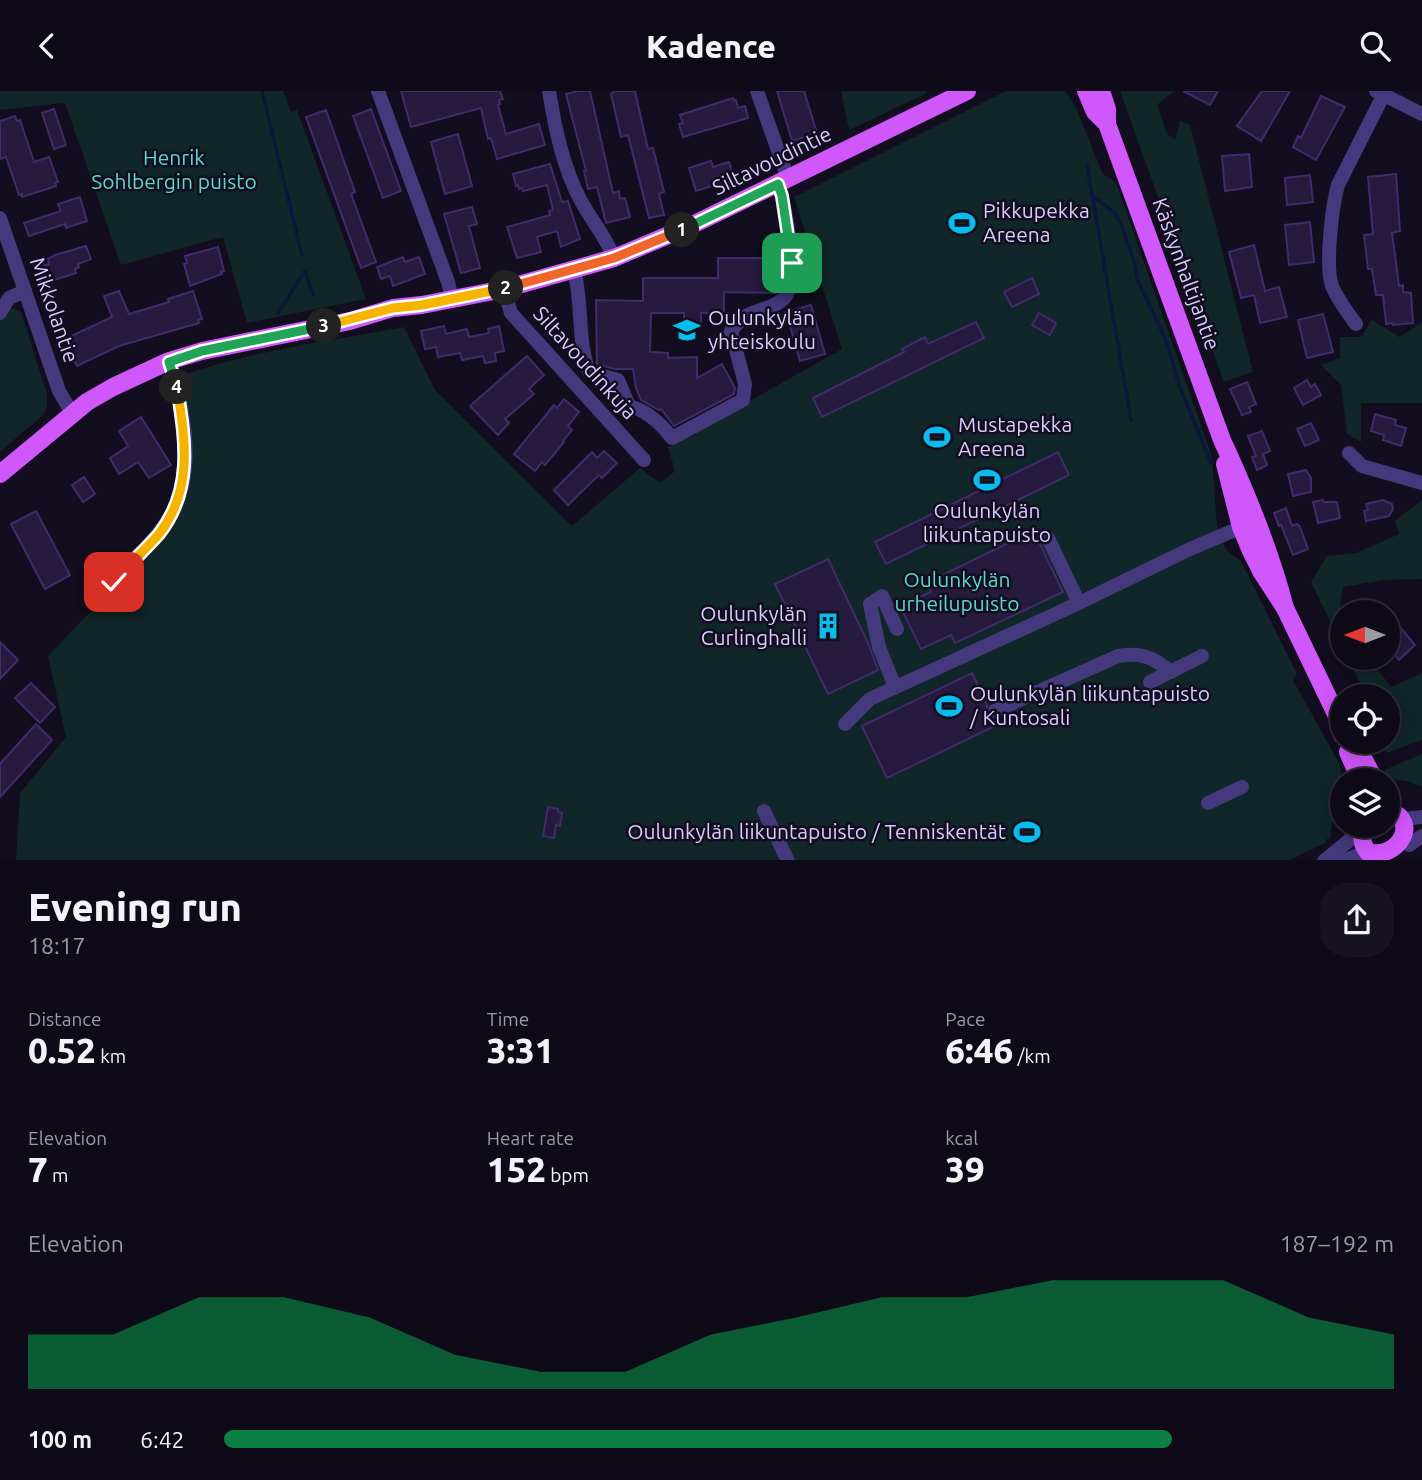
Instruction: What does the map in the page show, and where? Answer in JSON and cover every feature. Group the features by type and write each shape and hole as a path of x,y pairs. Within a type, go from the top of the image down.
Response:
{"main road":[{"name":"Siltavoudintie","path":"0,474 72,413 113,387 169,362 202,351 350,321 393,308 504,289 614,258 655,242 783,182 967,91"},
{"name":"Käskynhaltijantie","path":"1086,91 1095,112 1107,124"},
{"name":"Käskynhaltijantie","path":"1101,91 1107,109 1107,124 1222,440 1249,524 1276,571 1285,608 1330,700"},
{"path":"1363,838 1370,854 1386,860 1398,858 1412,848 1411,833 1400,812"}],"street":[{"path":"378,91 452,299"},
{"path":"549,91 565,164 573,186 609,244 614,258"},
{"path":"629,406 639,408 663,426 672,438 743,400 745,384 731,331 744,317 777,303 789,291 792,263 782,196 783,182 757,91"},
{"path":"1356,324 1344,309 1330,276 1334,201 1338,185 1380,93 1422,114"},
{"name":"Mikkolantie","path":"0,218 60,391 72,413"},
{"path":"574,270 580,305 582,353 589,372 618,380 629,406"},
{"name":"Siltavoudinkuja","path":"504,289 512,313 644,460"},
{"path":"0,313 9,298 25,291"},
{"path":"114,582 168,521 183,485 186,457 184,431 177,385 169,362"},
{"path":"614,427 629,406"},
{"path":"1349,453 1362,466 1422,482"},
{"path":"845,724 870,699 1249,524"},
{"path":"1048,538 1079,603"},
{"path":"895,687 879,647 870,604 882,596 897,629"},
{"path":"995,711 1118,656 1146,655 1171,671"},
{"path":"1150,682 1202,656"},
{"path":"1208,803 1242,787"},
{"path":"764,811 788,860"},
{"path":"1324,860 1350,838"},
{"path":"1344,860 1370,854"}],"green space":[{"name":"Henrik Sohlbergin puisto","path":"0,91 283,91 291,112 297,110 366,299 247,323 223,237 121,265 65,103 0,110"},
{"path":"841,91 926,91 927,93 849,130"},
{"name":"Oulunkylän urheilupuisto","path":"1006,91 1065,91 1076,108 1103,174 1116,182 1212,457 1217,526 1226,550 1241,561 1297,674 1293,680 1330,747 1330,754 1334,754 1339,763 1340,768 1330,768 1330,838 1327,842 1289,860 16,860 20,793 66,737 48,656 140,560 181,504 178,377 261,353 404,327 435,390 572,526 640,468 660,483 675,471 668,447 842,349 794,197"},
{"path":"1120,91 1174,91 1157,105 1167,134 1175,140 1180,121 1190,125 1253,372 1224,382"},
{"path":"14,308 21,312 47,394 47,405 44,414 0,452 0,321 7,309"},
{"path":"1372,320 1399,337 1422,322 1422,403 1361,403 1361,442 1347,434 1341,385 1321,365 1340,358 1340,337 1361,337"},
{"path":"1422,500 1422,579 1382,580 1343,587 1341,600 1330,600 1330,621 1311,582 1327,556 1356,553 1399,534 1395,521"},
{"path":"1354,670 1378,670 1389,684 1360,684"},
{"path":"1422,673 1422,740 1400,748 1400,684 1398,684"},
{"path":"1422,754 1422,787 1400,780 1400,768 1389,768"}],"building":[{"path":"401,91 500,91 503,99 499,100 498,105 506,134 539,124 545,145 497,159 491,138 488,139 481,108 411,127"},
{"path":"590,91 613,193 619,191 620,199 625,198 630,217 606,223 597,187 588,189 586,171 566,94"},
{"path":"614,91 635,91 648,149 653,148 664,192 659,194 664,215 649,218 628,135 621,137 611,94"},
{"path":"777,91 804,91 817,133 792,141"},
{"path":"1183,91 1218,91 1210,105"},
{"path":"1262,91 1290,91 1261,141 1237,126"},
{"path":"1321,96 1345,107 1316,160 1293,147 1298,136 1301,138"},
{"path":"733,98 738,108 745,106 748,118 683,137 679,124 683,123 680,115"},
{"path":"54,109 66,145 54,149 42,113"},
{"path":"371,109 401,191 383,198 353,116"},
{"path":"326,110 355,192 351,194 376,262 361,268 306,117"},
{"path":"15,116 17,121 20,120 34,162 49,157 58,182 55,183 56,186 22,197 6,157 0,159 0,121"},
{"path":"458,134 472,186 445,194 431,142"},
{"path":"1249,154 1252,187 1225,191 1222,156"},
{"path":"711,161 713,167 729,162 734,179 696,191 689,168"},
{"path":"550,164 562,202 568,201 580,239 561,247 557,231 537,237 541,252 517,258 507,227 550,215 549,211 553,210 547,185 523,191 516,186 513,174"},
{"path":"1396,174 1400,231 1392,233 1399,286 1403,285 1403,292 1411,293 1413,323 1393,325 1386,324 1383,295 1376,295 1372,269 1368,269 1364,235 1373,234 1368,177"},
{"path":"1310,175 1313,202 1287,205 1285,178"},
{"path":"80,197 87,221 66,228 65,224 29,236 24,223 61,211 58,204"},
{"path":"472,207 477,224 469,226 480,268 461,273 444,214"},
{"path":"1310,222 1314,262 1289,265 1285,225"},
{"path":"1254,245 1265,291 1279,287 1287,317 1260,323 1254,295 1241,298 1229,252"},
{"path":"86,246 91,259 78,264 76,273 42,284 37,268 49,264 48,259 55,255"},
{"path":"218,247 224,271 222,274 190,286 184,264 187,263 185,256"},
{"path":"403,257 405,262 419,257 425,274 393,286 390,276 381,279 377,267"},
{"path":"718,258 781,258 780,285 776,293 724,292 724,313 701,313 701,324 684,324 684,313 651,313 650,352 668,353 668,358 697,357 697,378 722,364 735,388 734,394 674,426 661,409 641,400 633,369 614,369 597,364 596,300 643,301 643,278 718,278"},
{"path":"1032,278 1039,294 1012,307 1004,292"},
{"path":"119,291 129,314 169,302 168,299 193,291 202,319 198,320 199,323 119,346 77,366 68,348 71,347 67,338 112,317 104,296"},
{"path":"811,305 825,354 800,361 786,312"},
{"path":"1039,313 1056,323 1050,335 1032,325"},
{"path":"1323,314 1333,352 1307,358 1298,320"},
{"path":"976,322 984,338 822,417 813,398 904,352 902,349 925,337 928,344"},
{"path":"444,326 446,334 467,329 469,337 489,333 488,329 499,326 504,351 495,353 496,361 485,363 483,356 462,360 460,353 438,357 436,347 425,349 421,331"},
{"path":"527,356 544,375 529,389 534,394 505,419 509,423 498,435 470,406"},
{"path":"1307,380 1311,387 1315,384 1321,395 1303,405 1294,388"},
{"path":"1247,382 1256,404 1249,407 1251,412 1242,415 1230,389"},
{"path":"564,399 579,412 568,426 572,430 545,465 542,462 535,471 514,454 554,405 557,408"},
{"path":"1375,414 1396,420 1395,425 1406,428 1401,446 1383,440 1384,435 1371,431"},
{"path":"141,417 171,465 149,478 138,462 119,474 110,458 128,446 119,431"},
{"path":"1311,423 1319,440 1305,446 1297,429"},
{"path":"1262,431 1270,451 1263,454 1267,465 1257,470 1252,457 1256,456 1248,436"},
{"path":"604,451 617,463 602,478 599,475 568,505 554,490 592,452 597,458"},
{"path":"1058,452 1069,475 886,564 875,542"},
{"path":"1306,470 1311,478 1311,492 1293,496 1288,474"},
{"path":"84,477 95,494 83,502 72,485"},
{"path":"1383,500 1392,504 1393,509 1389,516 1366,521 1366,504"},
{"path":"1313,502 1337,502 1340,518 1318,523"},
{"path":"1286,508 1292,526 1297,524 1300,527 1308,549 1293,555 1274,513"},
{"path":"36,511 70,575 45,589 11,524"},
{"path":"1037,529 1039,542 1063,592 955,643 951,635 921,649 900,606 931,592 926,583"},
{"name":"Oulunkylän Curlinghalli","path":"828,559 878,670 828,694 775,584"},
{"path":"1400,627 1415,645 1400,659"},
{"path":"0,642 18,660 0,679"},
{"path":"972,673 987,705 987,716 997,725 887,778 862,726"},
{"path":"31,683 55,707 40,723 15,698"},
{"path":"36,724 52,740 0,797 0,764"},
{"path":"548,807 558,809 558,812 562,813 554,838 543,836"}],"waterway":[{"path":"262,91 302,255"},
{"path":"1087,165 1131,420"},
{"path":"1091,195 1114,212 1121,225 1138,281 1166,340 1179,385 1211,463"},
{"path":"305,271 313,295"},
{"path":"278,313 305,271"}],"place":[{"name":"Pikkupekka Areena","path":"962,223"},
{"name":"Oulunkylän yhteiskoulu","path":"687,330"},
{"name":"Mustapekka Areena","path":"937,437"},
{"name":"Oulunkylän liikuntapuisto","path":"987,480"},
{"name":"Oulunkylän Curlinghalli","path":"828,626"},
{"name":"Oulunkylän liikuntapuisto / Kuntosali","path":"949,706"},
{"name":"Oulunkylän liikuntapuisto / Tenniskentät","path":"1027,832"}],"route":[{"path":"114,582 168,521 183,485 186,442 177,385 169,362 202,351 350,321 393,308 504,289 574,270 635,251 778,184 788,225 792,263"}]}
